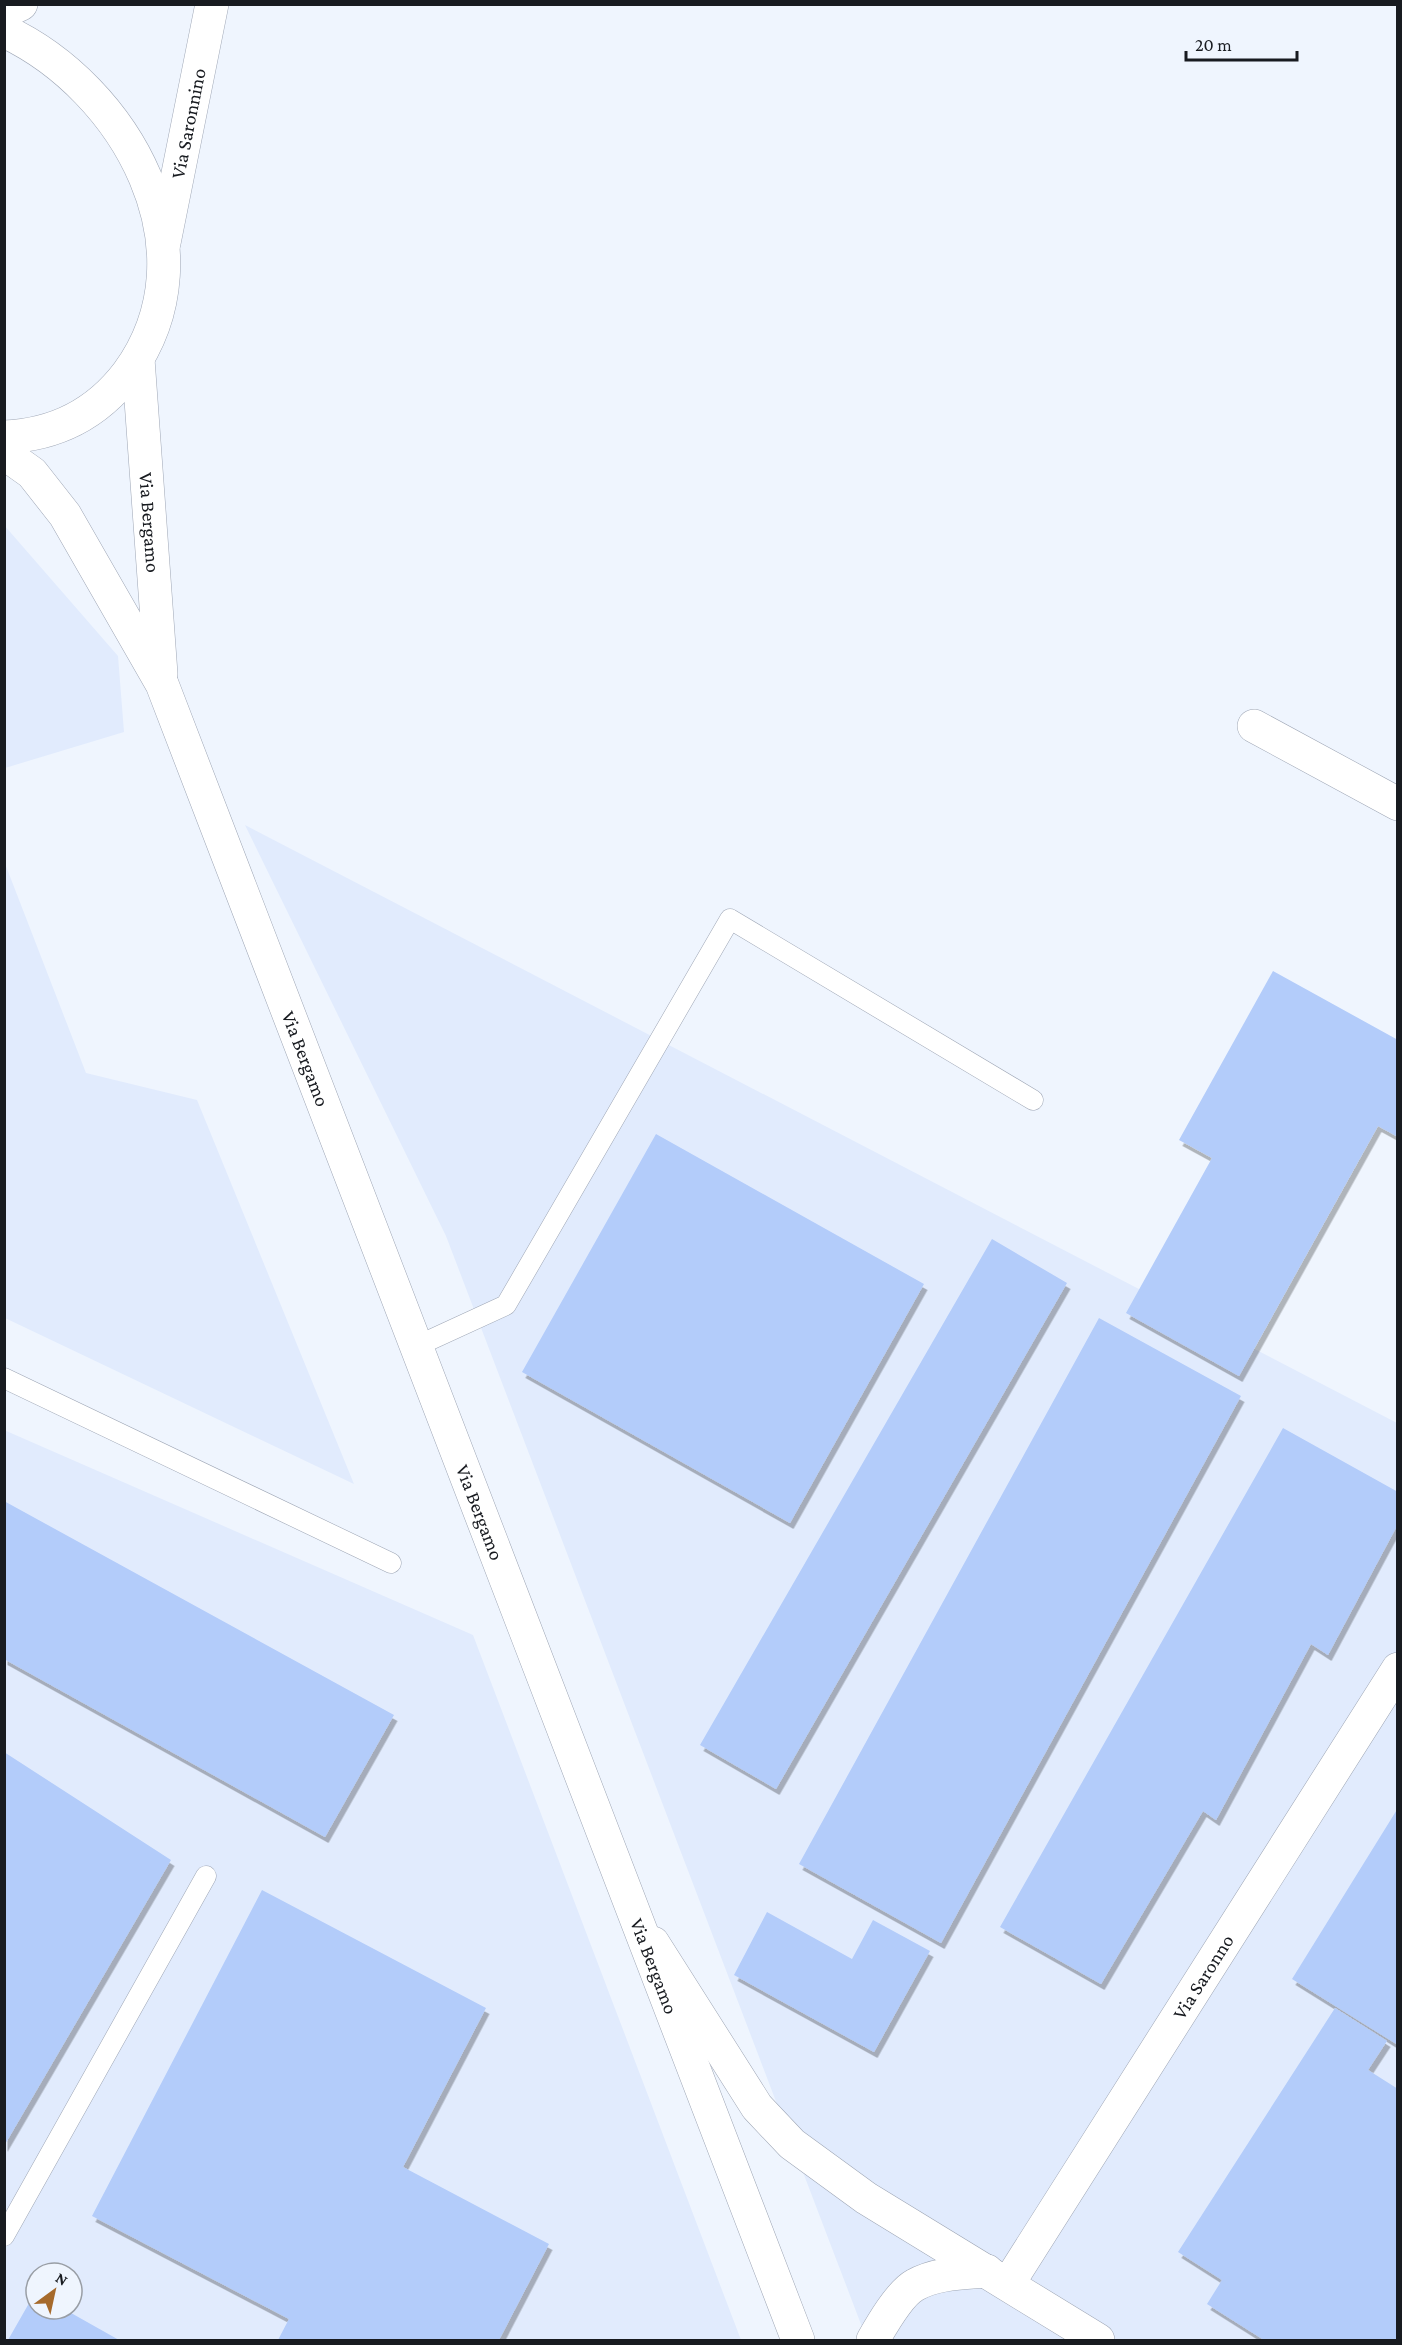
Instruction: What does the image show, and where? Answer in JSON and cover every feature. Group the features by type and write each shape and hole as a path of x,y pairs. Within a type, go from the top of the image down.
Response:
{"main road":[{"path":"4,12 21,4"},
{"name":"Via Saronnino","path":"164,243 212,4"},
{"path":"4,31 55,60 86,87 108,113 147,182 161,222 164,243 159,304 138,359 119,385 101,403 58,428 33,436 4,437"},
{"name":"Via Bergamo","path":"138,359 162,684"},
{"name":"Via Bergamo","path":"4,453 32,473 65,515 162,684 798,2340"},
{"path":"1254,726 1398,804"},
{"name":"Via Saronno","path":"998,2278 1398,1669"},
{"path":"637,1919 757,2107 792,2144 866,2198 1098,2340"},
{"path":"873,2340 882,2323 913,2286 945,2275 998,2278"}],"lane":[{"path":"417,1346 506,1305 730,919 1033,1100"},
{"path":"4,1378 391,1563"},
{"path":"4,2236 206,1876"}],"shaded area":[{"path":"4,525 118,656 124,732 5,768"},
{"path":"245,825 1397,1423 1397,2340 867,2340 446,1236"},
{"path":"4,861 86,1073 197,1100 354,1484 5,1318"},
{"path":"4,1430 473,1635 741,2340 5,2340"}],"building":[{"path":"1273,971 1398,1040 1398,1137 1378,1126 1239,1376 1126,1313 1212,1158 1179,1140"},
{"path":"656,1134 924,1284 790,1523 522,1372"},
{"path":"992,1239 1067,1283 776,1789 700,1745"},
{"path":"1099,1318 1241,1396 941,1943 799,1864"},
{"path":"1283,1428 1398,1492 1398,1524 1328,1655 1311,1644 1216,1820 1203,1811 1101,1984 1000,1927"},
{"path":"4,1501 394,1715 325,1837 4,1659"},
{"path":"4,1752 171,1860 4,2146"},
{"path":"1398,1808 1398,2045 1292,1979"},
{"path":"262,1890 486,2008 403,2167 549,2244 499,2340 278,2340 289,2319 92,2216"},
{"path":"767,1912 852,1959 873,1920 930,1951 874,2052 734,1975"},
{"path":"1335,2008 1387,2041 1368,2070 1398,2089 1398,2340 1264,2340 1207,2304 1222,2280 1178,2252"},
{"path":"24,2312 24,2321 84,2320 119,2340 8,2340"}]}
